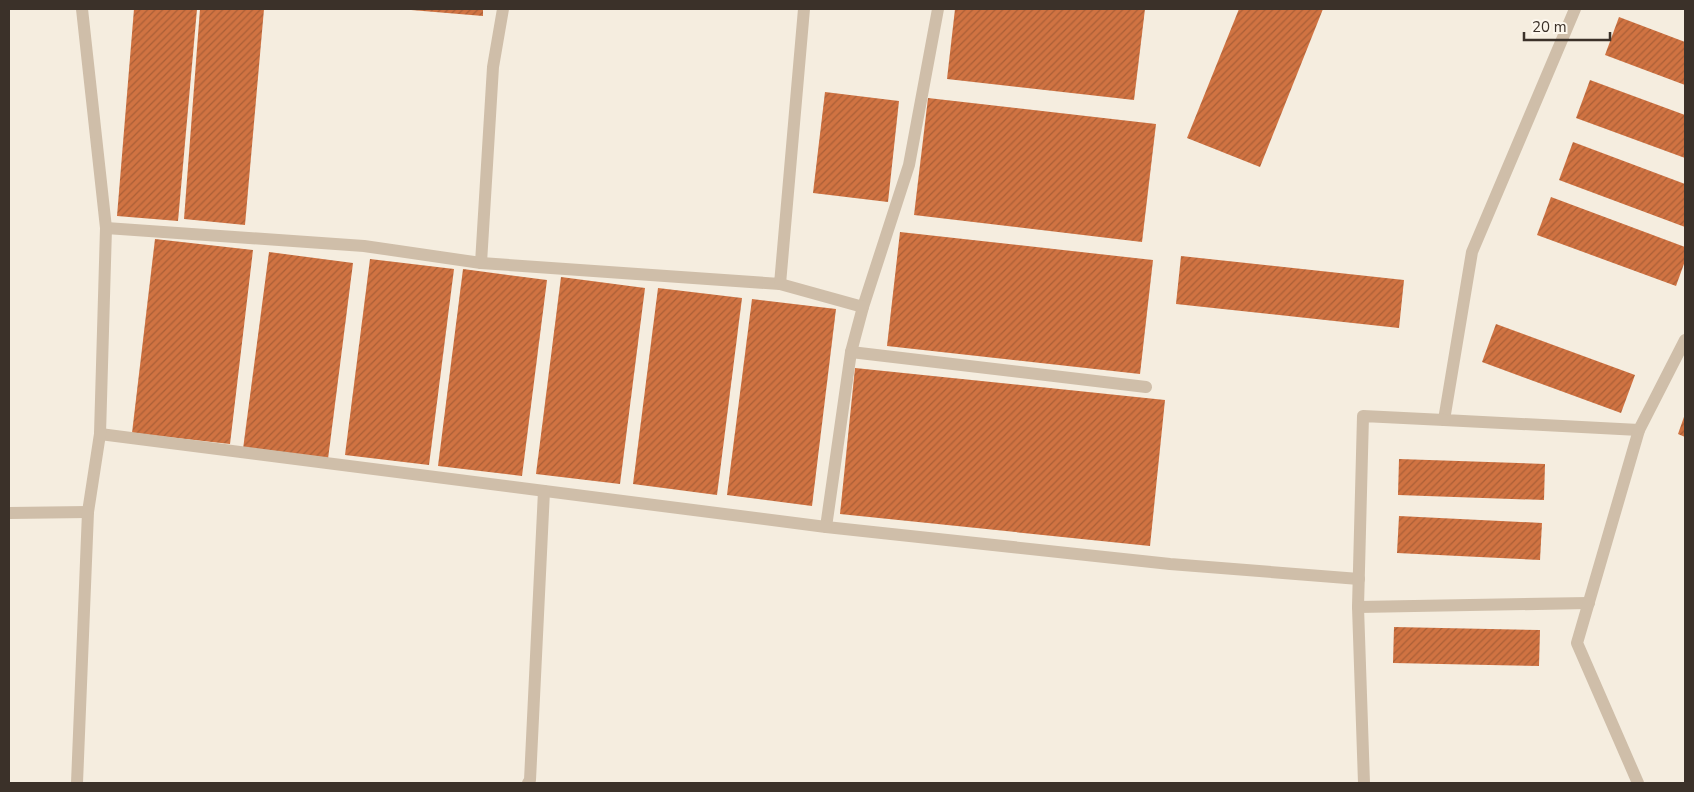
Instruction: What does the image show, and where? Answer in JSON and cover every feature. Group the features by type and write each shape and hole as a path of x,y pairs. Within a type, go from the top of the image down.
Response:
{"street":[{"path":"77,783 88,512 100,434 106,228 82,9"},
{"path":"481,263 493,67 503,9"},
{"path":"780,284 804,9"},
{"path":"826,527 852,352 863,307 909,165 938,9"},
{"path":"1444,420 1472,252 1575,9"},
{"path":"106,228 364,246 481,263 780,284 863,307"},
{"path":"1638,783 1577,643 1639,430 1685,340"},
{"path":"852,352 1146,387"},
{"path":"1364,783 1358,607 1363,416 1639,430"},
{"path":"100,434 826,527 1170,564 1359,579"},
{"path":"528,783 530,780 531,763 544,491"},
{"path":"9,512 88,512"},
{"path":"1358,607 1589,603"}],"building":[{"path":"134,9 197,9 178,221 117,216"},
{"path":"200,9 264,9 245,225 184,219"},
{"path":"483,9 483,16 411,10"},
{"path":"955,9 1145,9 1134,100 947,79"},
{"path":"1239,9 1323,9 1260,167 1187,138"},
{"path":"1619,17 1685,42 1685,85 1605,55"},
{"path":"1590,80 1685,115 1685,158 1576,118"},
{"path":"825,92 899,101 888,202 813,193"},
{"path":"928,98 1156,124 1142,242 914,215"},
{"path":"1573,142 1685,184 1685,227 1559,180"},
{"path":"1551,197 1685,247 1685,261 1676,286 1537,235"},
{"path":"900,232 1153,260 1140,374 887,346"},
{"path":"155,239 253,250 230,444 132,433"},
{"path":"269,252 353,263 328,459 243,449"},
{"path":"1181,256 1404,280 1399,328 1176,304"},
{"path":"370,259 454,269 429,465 345,455"},
{"path":"463,269 547,280 522,476 438,466"},
{"path":"561,277 645,288 620,484 536,474"},
{"path":"658,288 742,298 717,495 633,484"},
{"path":"752,299 836,309 812,506 727,495"},
{"path":"1496,324 1635,375 1621,413 1482,362"},
{"path":"855,368 1165,400 1150,546 840,514"},
{"path":"1685,414 1685,437 1678,434"},
{"path":"1399,459 1545,464 1544,500 1398,495"},
{"path":"1399,516 1542,523 1540,560 1397,553"},
{"path":"1394,627 1540,630 1539,666 1393,663"}]}
